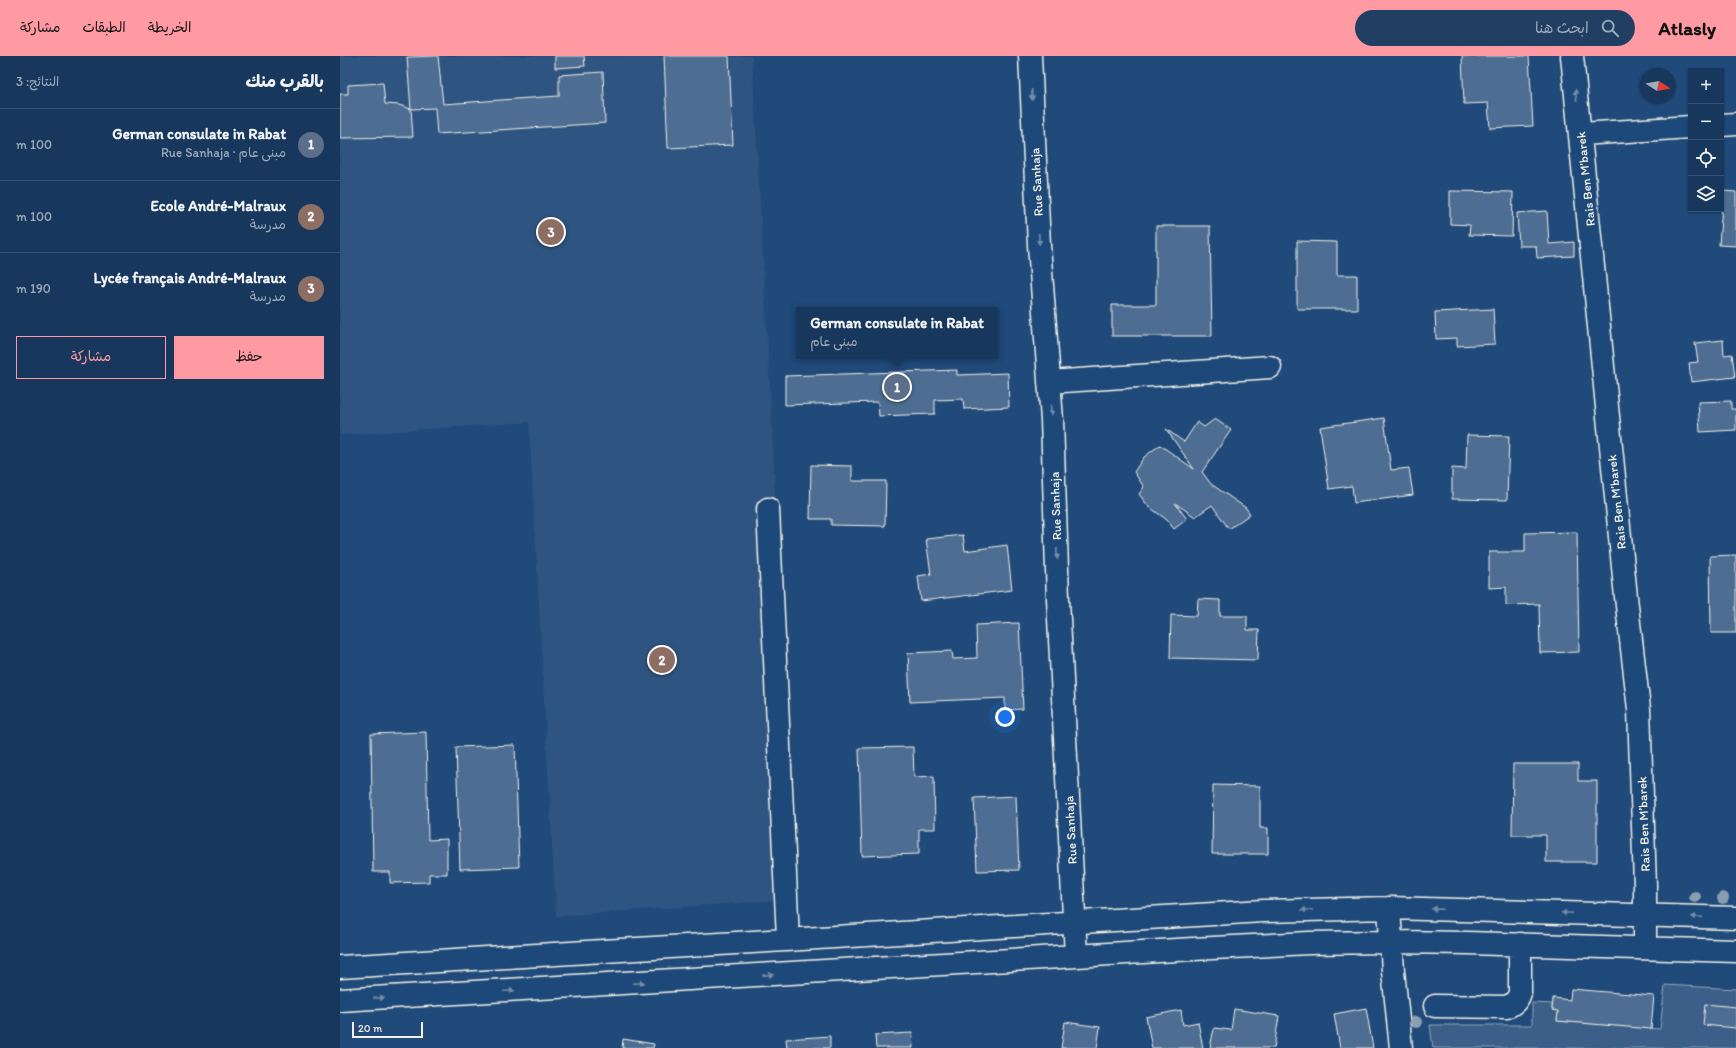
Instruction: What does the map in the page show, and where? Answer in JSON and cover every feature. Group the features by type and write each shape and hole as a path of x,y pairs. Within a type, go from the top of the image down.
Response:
{"street":[{"name":"Rue Sanhaja","path":"1030,56 1039,245 1049,382 1076,956"},
{"name":"Rais Ben M’barek","path":"1572,56 1581,134 1626,597 1639,709 1645,948"},
{"path":"1724,125 1736,124"},
{"path":"1581,134 1688,127"},
{"path":"1049,382 1270,367"},
{"path":"768,509 788,939"},
{"path":"1389,908 1401,1048"},
{"path":"340,967 566,955 788,939 1263,912 1389,908 1736,918"},
{"path":"340,1000 1192,948 1391,942 1520,944 1736,951"},
{"path":"1435,1006 1507,1007 1513,1004 1517,1000 1520,993 1520,944"}],"shaded area":[{"path":"340,56 752,56 771,407 794,899 556,916 529,422 340,435"},
{"path":"1665,985 1736,989 1736,1048 1433,1048 1430,1025 1532,1025 1532,1003 1552,1004 1552,1010 1558,1011 1557,1021 1660,1029"}],"building":[{"path":"438,56 443,104 559,96 559,75 603,72 605,123 437,134 435,108 411,109 407,57"},
{"path":"555,56 584,56 585,66 555,68"},
{"path":"664,56 729,56 733,145 668,148"},
{"path":"1462,56 1529,56 1533,126 1490,128 1488,103 1464,104"},
{"path":"383,83 385,104 399,105 411,109 413,137 340,138 340,94 348,94 348,85"},
{"path":"1450,191 1513,192 1512,236 1469,235 1470,225 1450,224"},
{"path":"1724,191 1736,192 1736,246 1719,245 1721,212 1724,212"},
{"path":"1547,211 1549,244 1574,242 1574,256 1537,258 1536,246 1519,246 1517,213"},
{"path":"1156,226 1210,226 1212,336 1112,336 1112,305 1156,305"},
{"path":"1297,241 1337,242 1337,275 1357,275 1357,309 1297,309"},
{"path":"1493,309 1495,344 1457,346 1457,338 1436,339 1435,312"},
{"path":"1723,340 1724,355 1732,354 1735,377 1691,382 1689,363 1698,362 1695,343"},
{"path":"957,370 957,375 1008,373 1009,407 964,409 963,399 935,400 935,414 879,416 878,402 785,405 785,376"},
{"path":"1731,401 1731,409 1736,409 1736,430 1700,432 1698,402"},
{"path":"1384,418 1391,470 1409,468 1413,495 1354,503 1352,486 1329,489 1320,427"},
{"path":"1215,419 1231,430 1202,472 1211,484 1246,508 1250,514 1229,529 1212,505 1195,517 1175,503 1187,519 1174,529 1167,520 1148,506 1139,494 1144,487 1134,472 1144,457 1160,445 1194,469 1166,429 1184,442 1197,422 1204,427"},
{"path":"1467,435 1509,436 1507,500 1452,499 1452,468 1466,469"},
{"path":"811,465 852,466 852,481 886,481 885,526 831,525 831,519 810,519"},
{"path":"1577,532 1579,652 1540,653 1539,604 1506,605 1506,587 1489,588 1489,552 1525,552 1525,533"},
{"path":"963,535 965,551 1007,545 1012,590 921,601 918,576 931,574 926,539"},
{"path":"1736,555 1736,633 1711,633 1710,556"},
{"path":"1198,599 1220,600 1220,616 1247,616 1247,630 1259,630 1258,660 1170,658 1171,615 1197,616"},
{"path":"1019,623 1023,709 1005,710 1005,698 910,702 908,653 952,651 953,659 977,658 976,625"},
{"path":"426,732 428,840 447,839 447,874 429,874 429,882 390,883 390,872 373,872 371,734"},
{"path":"515,745 519,867 460,869 456,747"},
{"path":"913,747 914,777 934,776 935,829 919,829 919,854 862,856 859,748"},
{"path":"1513,764 1578,764 1578,781 1597,781 1597,862 1546,862 1546,835 1512,835"},
{"path":"1213,785 1260,786 1260,828 1268,828 1268,854 1212,854"},
{"path":"1016,796 1019,870 977,871 974,798"},
{"path":"1571,989 1654,996 1651,1029 1557,1021 1558,1011 1552,1010 1553,998 1570,1000"},
{"path":"1705,1004 1736,1007 1736,1028 1703,1025"},
{"path":"1366,1008 1373,1048 1340,1048 1334,1014"},
{"path":"1234,1009 1279,1016 1274,1048 1210,1048 1214,1028 1231,1030"},
{"path":"1181,1010 1183,1025 1198,1022 1203,1048 1152,1048 1146,1017"},
{"path":"1065,1022 1100,1027 1097,1048 1061,1048"},
{"path":"912,1033 913,1048 876,1048 875,1035"},
{"path":"830,1036 830,1048 787,1048 786,1039"},
{"path":"623,1039 654,1044 653,1048 622,1048"}],"place":[{"name":"Lycée français André-Malraux","path":"551,232"},
{"name":"German consulate in Rabat","path":"897,387"},
{"name":"Ecole André-Malraux","path":"662,660"}]}
